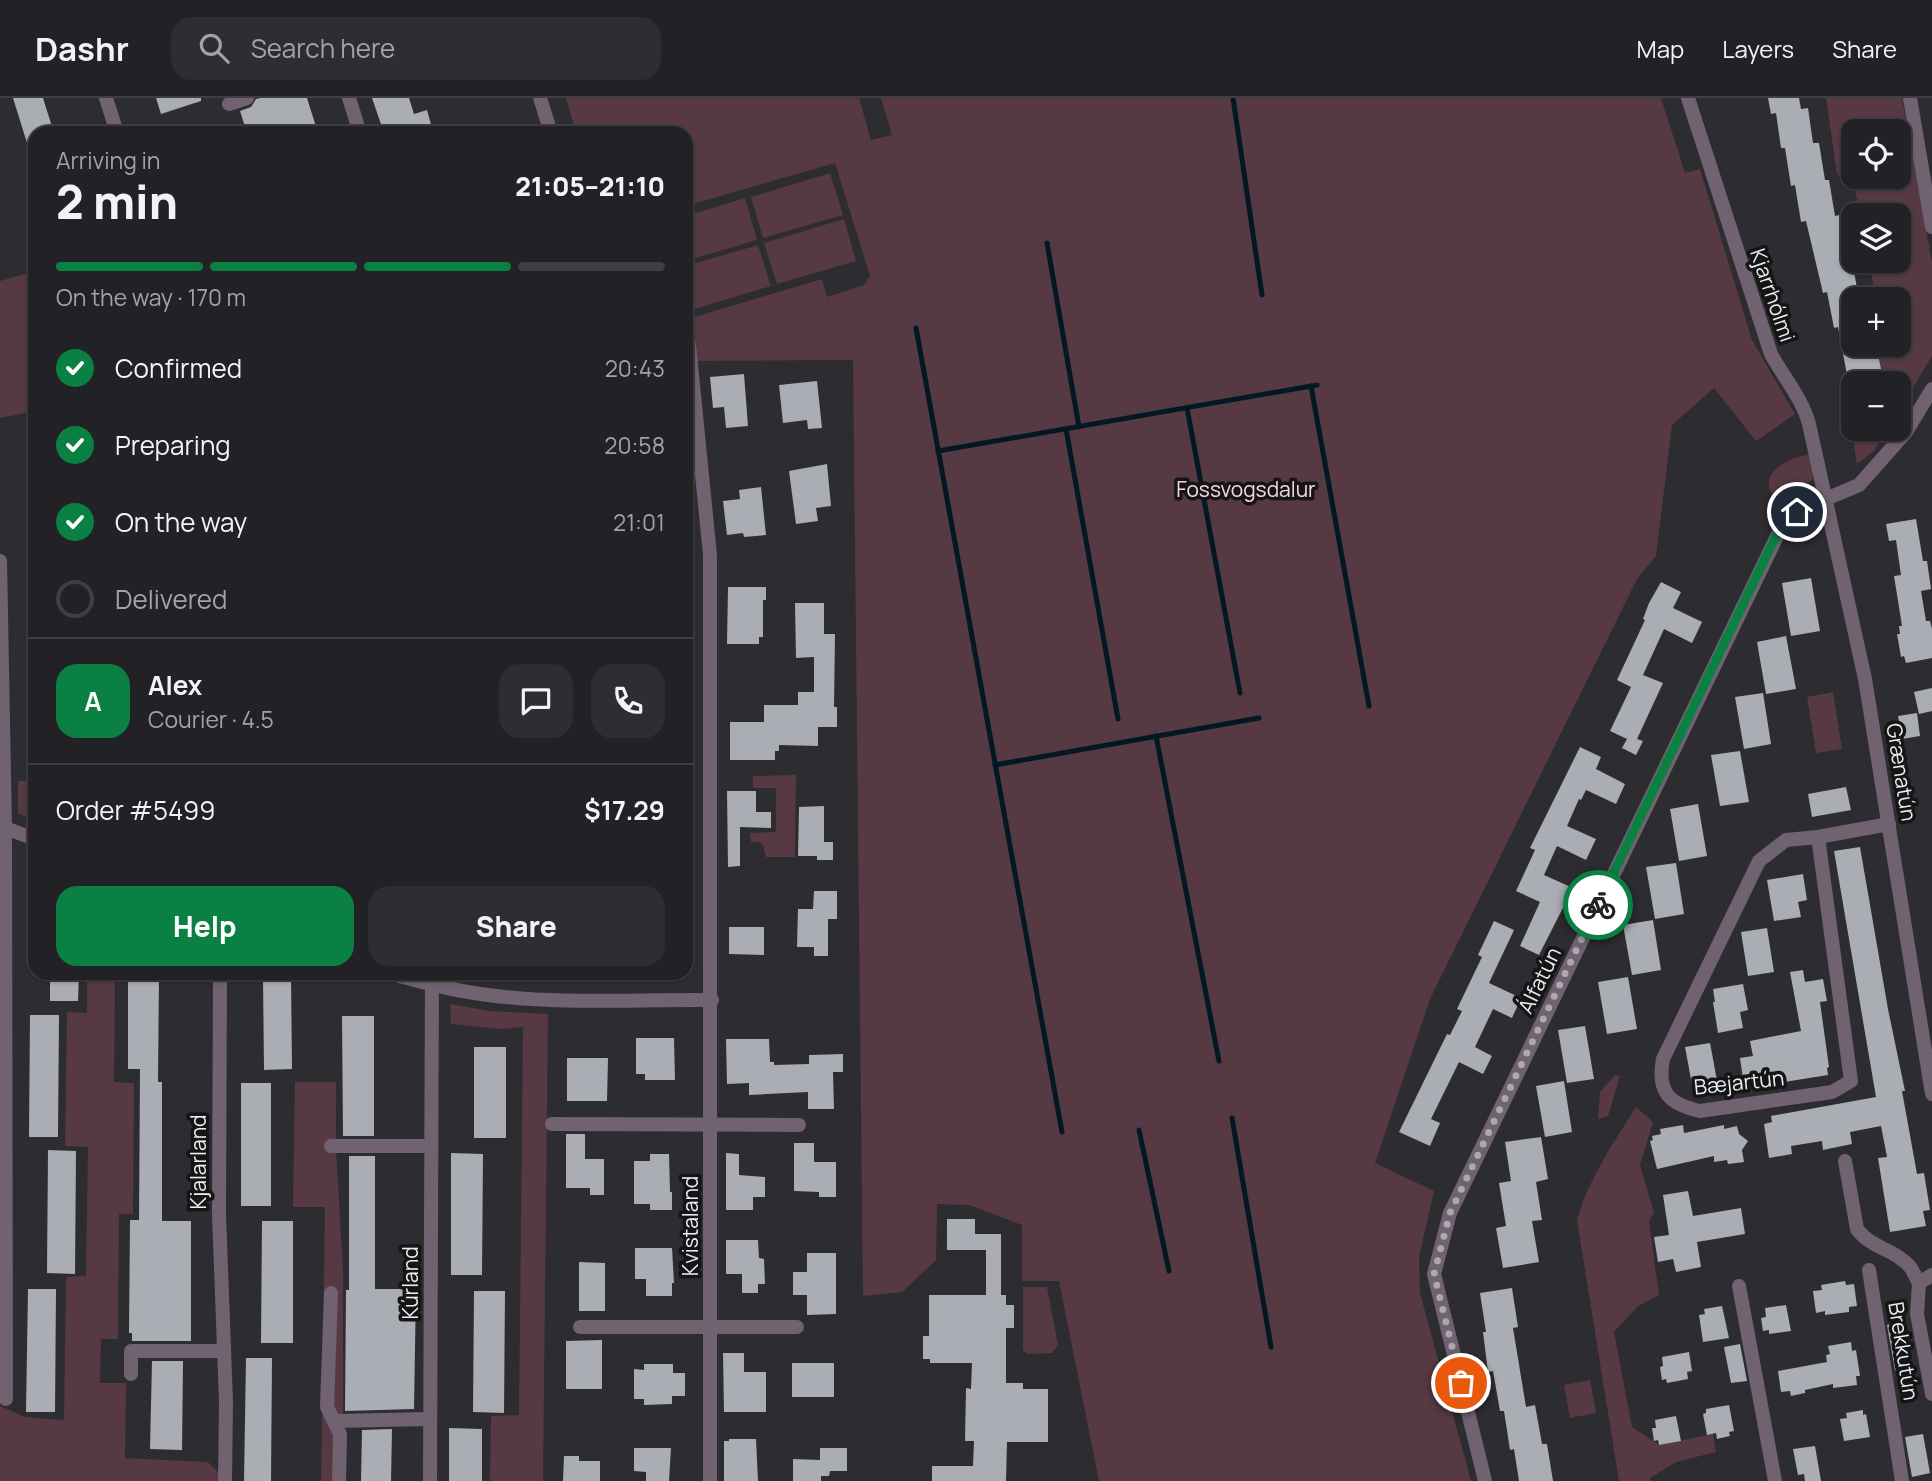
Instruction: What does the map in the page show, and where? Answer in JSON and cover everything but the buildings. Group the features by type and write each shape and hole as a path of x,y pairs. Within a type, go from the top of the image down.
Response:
{"street":[{"path":"106,98 115,126"},
{"path":"229,104 247,98"},
{"path":"349,98 358,126"},
{"path":"540,98 549,126"},
{"name":"Kjarrhólmi","path":"1688,98 1771,354 1785,380 1803,404 1826,500"},
{"path":"1910,98 1927,168 1932,227"},
{"name":"Kvistaland","path":"693,385 710,555 710,1481"},
{"name":"Álfatún","path":"1485,1481 1434,1274 1450,1213 1775,538 1797,512 1859,485 1906,432 1932,389"},
{"name":"Grænatún","path":"1826,500 1865,679 1932,1094"},
{"path":"0,561 6,1399"},
{"name":"Bæjartún","path":"1818,837 1851,1081 1832,1092 1700,1111 1684,1108 1667,1096 1660,1078 1663,1059 1759,861 1786,840 1889,824"},
{"path":"3,827 28,836"},
{"name":"Kjalarland","path":"220,980 219,1214 225,1481"},
{"name":"Kúrland","path":"430,1481 432,980"},
{"path":"436,980 489,995 553,999 712,1000"},
{"path":"552,1124 799,1125"},
{"path":"331,1146 431,1146"},
{"path":"1845,1161 1857,1230 1863,1238 1900,1258 1919,1283 1916,1314 1932,1394"},
{"name":"Brekkutún","path":"1869,1270 1902,1481"},
{"path":"1919,1283 1932,1275"},
{"path":"1739,1286 1775,1481"},
{"path":"331,1293 327,1407 340,1434 339,1481"},
{"path":"580,1327 797,1327"},
{"path":"131,1374 131,1351 224,1351"},
{"path":"334,1421 429,1419"}],"green space":[{"name":"Fossvogsdalur","path":"566,98 859,98 871,140 892,135 881,98 1661,98 1685,173 1700,169 1752,340 1795,414 1756,441 1714,388 1672,425 1656,556 1637,579 1430,999 1375,1163 1434,1191 1419,1257 1420,1293 1471,1481 1099,1481 1059,1281 1022,1281 1022,1225 969,1205 937,1204 936,1260 902,1292 863,1296 853,360 693,361 693,318 822,279 827,297 864,285 870,276 835,163 693,204 693,126 574,126"},
{"path":"1826,98 1902,98 1906,119 1841,119 1841,177 1837,174"},
{"path":"1911,147 1932,262 1932,356 1911,391 1911,371 1868,371 1880,369 1878,357 1911,357 1911,287 1874,287 1871,273 1911,273 1911,203 1858,203 1855,189 1911,189"},
{"path":"830,173 843,215 763,238 751,197"},
{"path":"745,198 757,240 693,259 693,214"},
{"path":"844,219 856,261 777,284 764,243"},
{"path":"758,245 771,286 693,309 693,264"},
{"path":"28,273 28,412 0,418 0,281"},
{"path":"1853,441 1880,441 1874,451 1857,464"},
{"path":"1811,454 1814,474 1812,480 1777,501 1769,483 1776,468"},
{"path":"1833,692 1842,749 1816,753 1807,697"},
{"path":"796,775 795,857 766,857 760,842 751,842 750,833 776,832 776,788 753,788 753,776"},
{"path":"18,781 28,781 28,818 18,813"},
{"path":"87,980 115,980 114,1082 134,1083 133,1214 119,1214 118,1339 101,1339 100,1383 126,1383 125,1458 208,1462 227,1481 0,1481 0,1406 25,1417 64,1420 66,1277 86,1276 88,1147 65,1146 67,1012 87,1013"},
{"path":"450,1004 490,1011 548,1014 543,1481 490,1481 491,1416 519,1415 523,1027 501,1029 451,1024"},
{"path":"1615,1075 1620,1076 1608,1116 1598,1119 1600,1092"},
{"path":"295,1082 336,1082 336,1150 343,1269 343,1481 321,1481 325,1207 293,1207"},
{"path":"1636,1107 1653,1122 1640,1165 1654,1213 1649,1221 1659,1295 1638,1306 1614,1332 1632,1427 1659,1445 1713,1434 1716,1452 1676,1462 1650,1478 1650,1481 1619,1481 1577,1220 1595,1176"},
{"path":"1023,1287 1047,1287 1058,1345 1052,1353 1028,1354 1023,1350"},
{"path":"1590,1380 1596,1413 1570,1418 1564,1385"}],"waterway":[{"path":"1233,98 1262,295"},
{"path":"1047,243 1079,427"},
{"path":"916,328 1062,1132"},
{"path":"938,451 1317,385"},
{"path":"1311,386 1369,706"},
{"path":"1187,408 1240,693"},
{"path":"1066,429 1118,719"},
{"path":"995,765 1259,718"},
{"path":"1156,736 1219,1061"},
{"path":"1232,1118 1271,1347"},
{"path":"1139,1130 1169,1271"}],"way so far":[{"path":"1461,1383 1434,1274 1450,1213 1598,905"}],"route":[{"path":"1598,905 1775,538 1797,512"}]}
